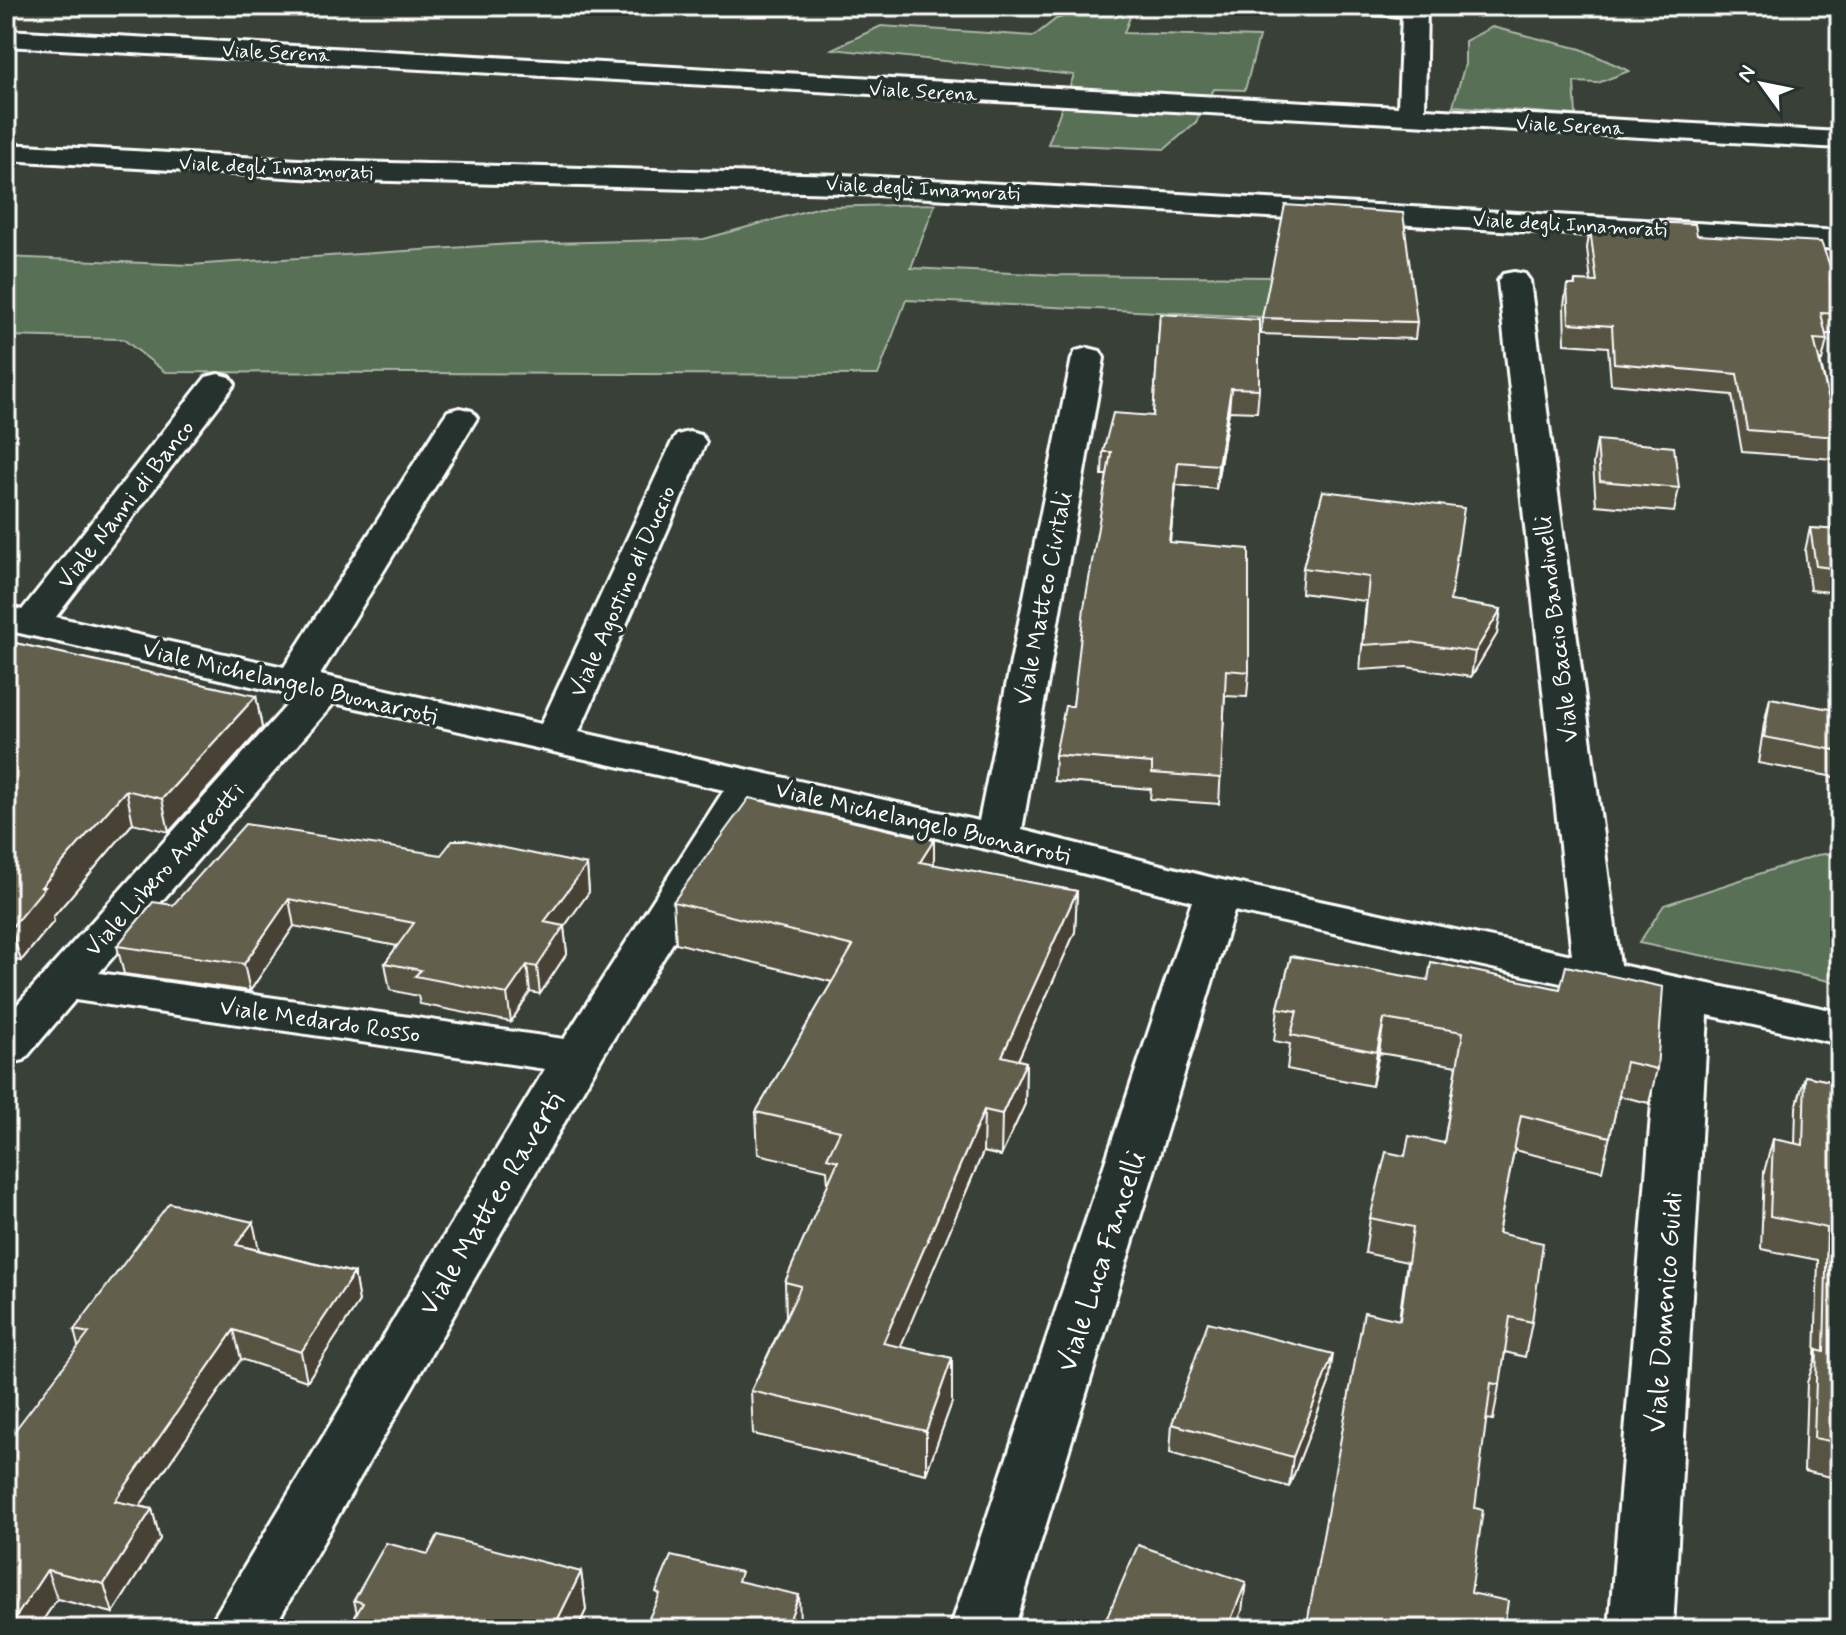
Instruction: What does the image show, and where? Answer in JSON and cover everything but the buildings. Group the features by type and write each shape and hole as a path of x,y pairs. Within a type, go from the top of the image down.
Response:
{"street":[{"path":"1355,6 1415,8 1411,116"},
{"name":"Viale Serena","path":"6,38 1840,140"},
{"name":"Viale degli Innamorati","path":"6,152 317,170 842,184 1840,240"},
{"name":"Viale Baccio Bandinelli","path":"1514,281 1598,976"},
{"name":"Viale Matteo Civitali","path":"998,838 1088,358"},
{"name":"Viale Nanni di Banco","path":"16,624 218,384"},
{"name":"Viale Libero Andreotti","path":"6,1048 309,687 460,418"},
{"name":"Viale Agostino di Duccio","path":"554,741 689,442"},
{"name":"Viale Michelangelo Buonarroti","path":"16,624 750,783 998,838 1217,893 1840,1028"},
{"name":"Viale Matteo Raverti","path":"239,1629 577,1057 750,783"},
{"name":"Viale Luca Fancelli","path":"982,1629 1217,893"},
{"name":"Viale Medardo Rosso","path":"62,983 577,1057"},
{"name":"Viale Domenico Guidi","path":"1641,1629 1685,996"}],"green space":[{"path":"1095,6 1134,6 1124,33 1259,37 1245,90 1214,89 1196,122 1165,149 1048,144 1074,75 832,49 881,26 1034,36 1056,19"},
{"path":"1492,27 1581,49 1629,71 1598,83 1574,82 1576,115 1453,106 1465,64 1465,41"},
{"path":"935,204 911,268 1054,275 1274,277 1280,318 906,300 878,375 165,372 123,339 6,336 6,257 190,265 512,244 704,239 820,207"},
{"path":"1840,852 1840,983 1639,943 1664,905 1817,855"}]}
